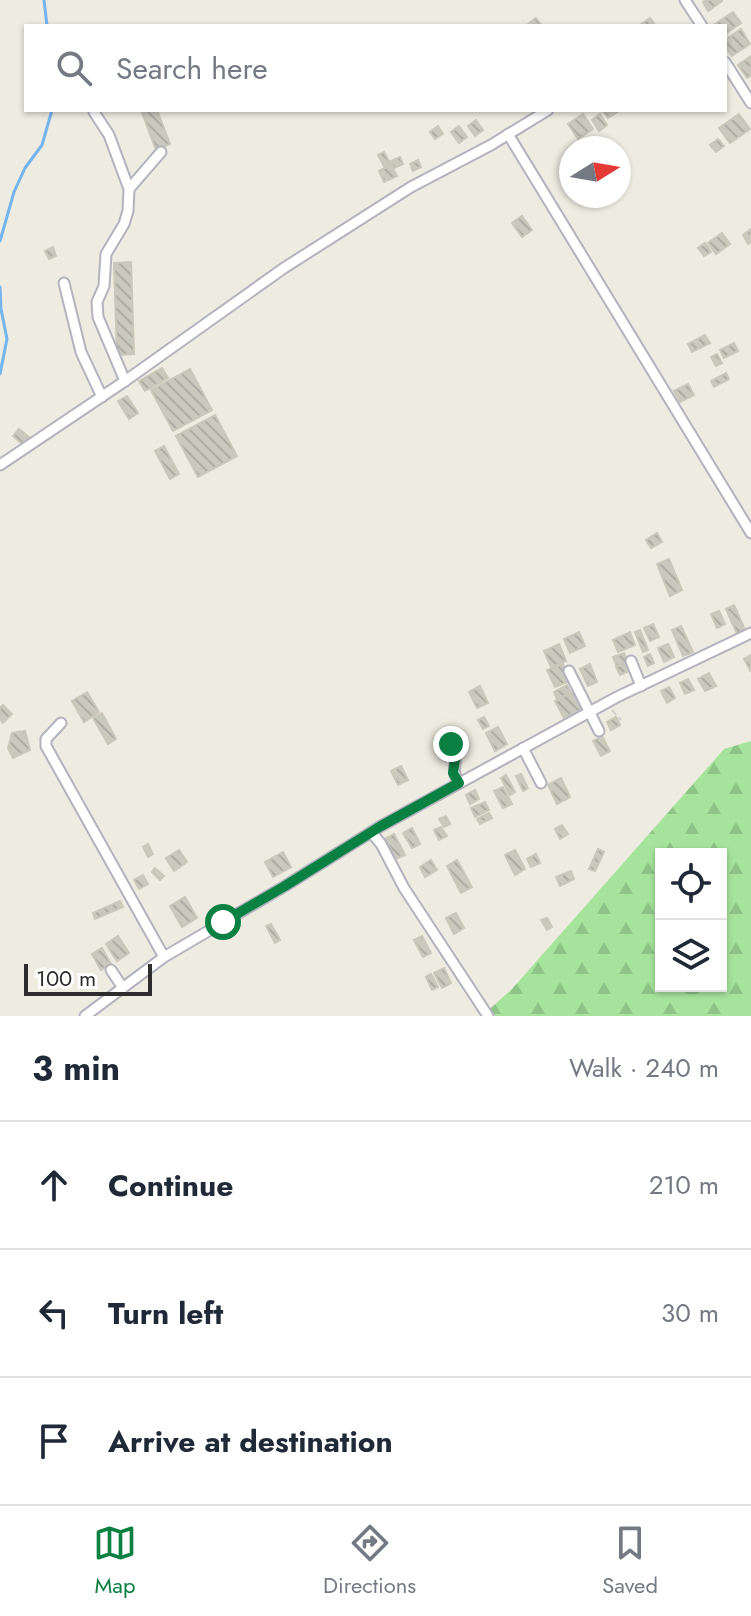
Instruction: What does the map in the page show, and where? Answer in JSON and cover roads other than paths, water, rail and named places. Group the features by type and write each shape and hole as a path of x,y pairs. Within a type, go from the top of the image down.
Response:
{"street":[{"path":"685,0 700,23"},
{"path":"727,65 751,103"},
{"path":"94,112 109,135 129,189 128,211 106,254 104,286 97,302 98,317 125,381"},
{"path":"0,465 284,268 411,187 491,145 545,112"},
{"path":"508,134 751,533"},
{"path":"129,189 161,152"},
{"path":"64,283 81,352 102,397"},
{"path":"85,1016 164,957 371,832 590,711 751,633"},
{"path":"631,661 641,686"},
{"path":"569,671 599,731"},
{"path":"61,723 46,739 46,746 164,957"},
{"path":"451,744 456,754 453,773 459,783"},
{"path":"523,748 541,783"},
{"path":"371,832 488,1016"},
{"path":"111,970 123,988"}],"waterway":[{"path":"44,0 47,24"},
{"path":"0,241 14,192 25,168 42,145 51,112"},
{"path":"0,287 7,339 0,374"}]}
